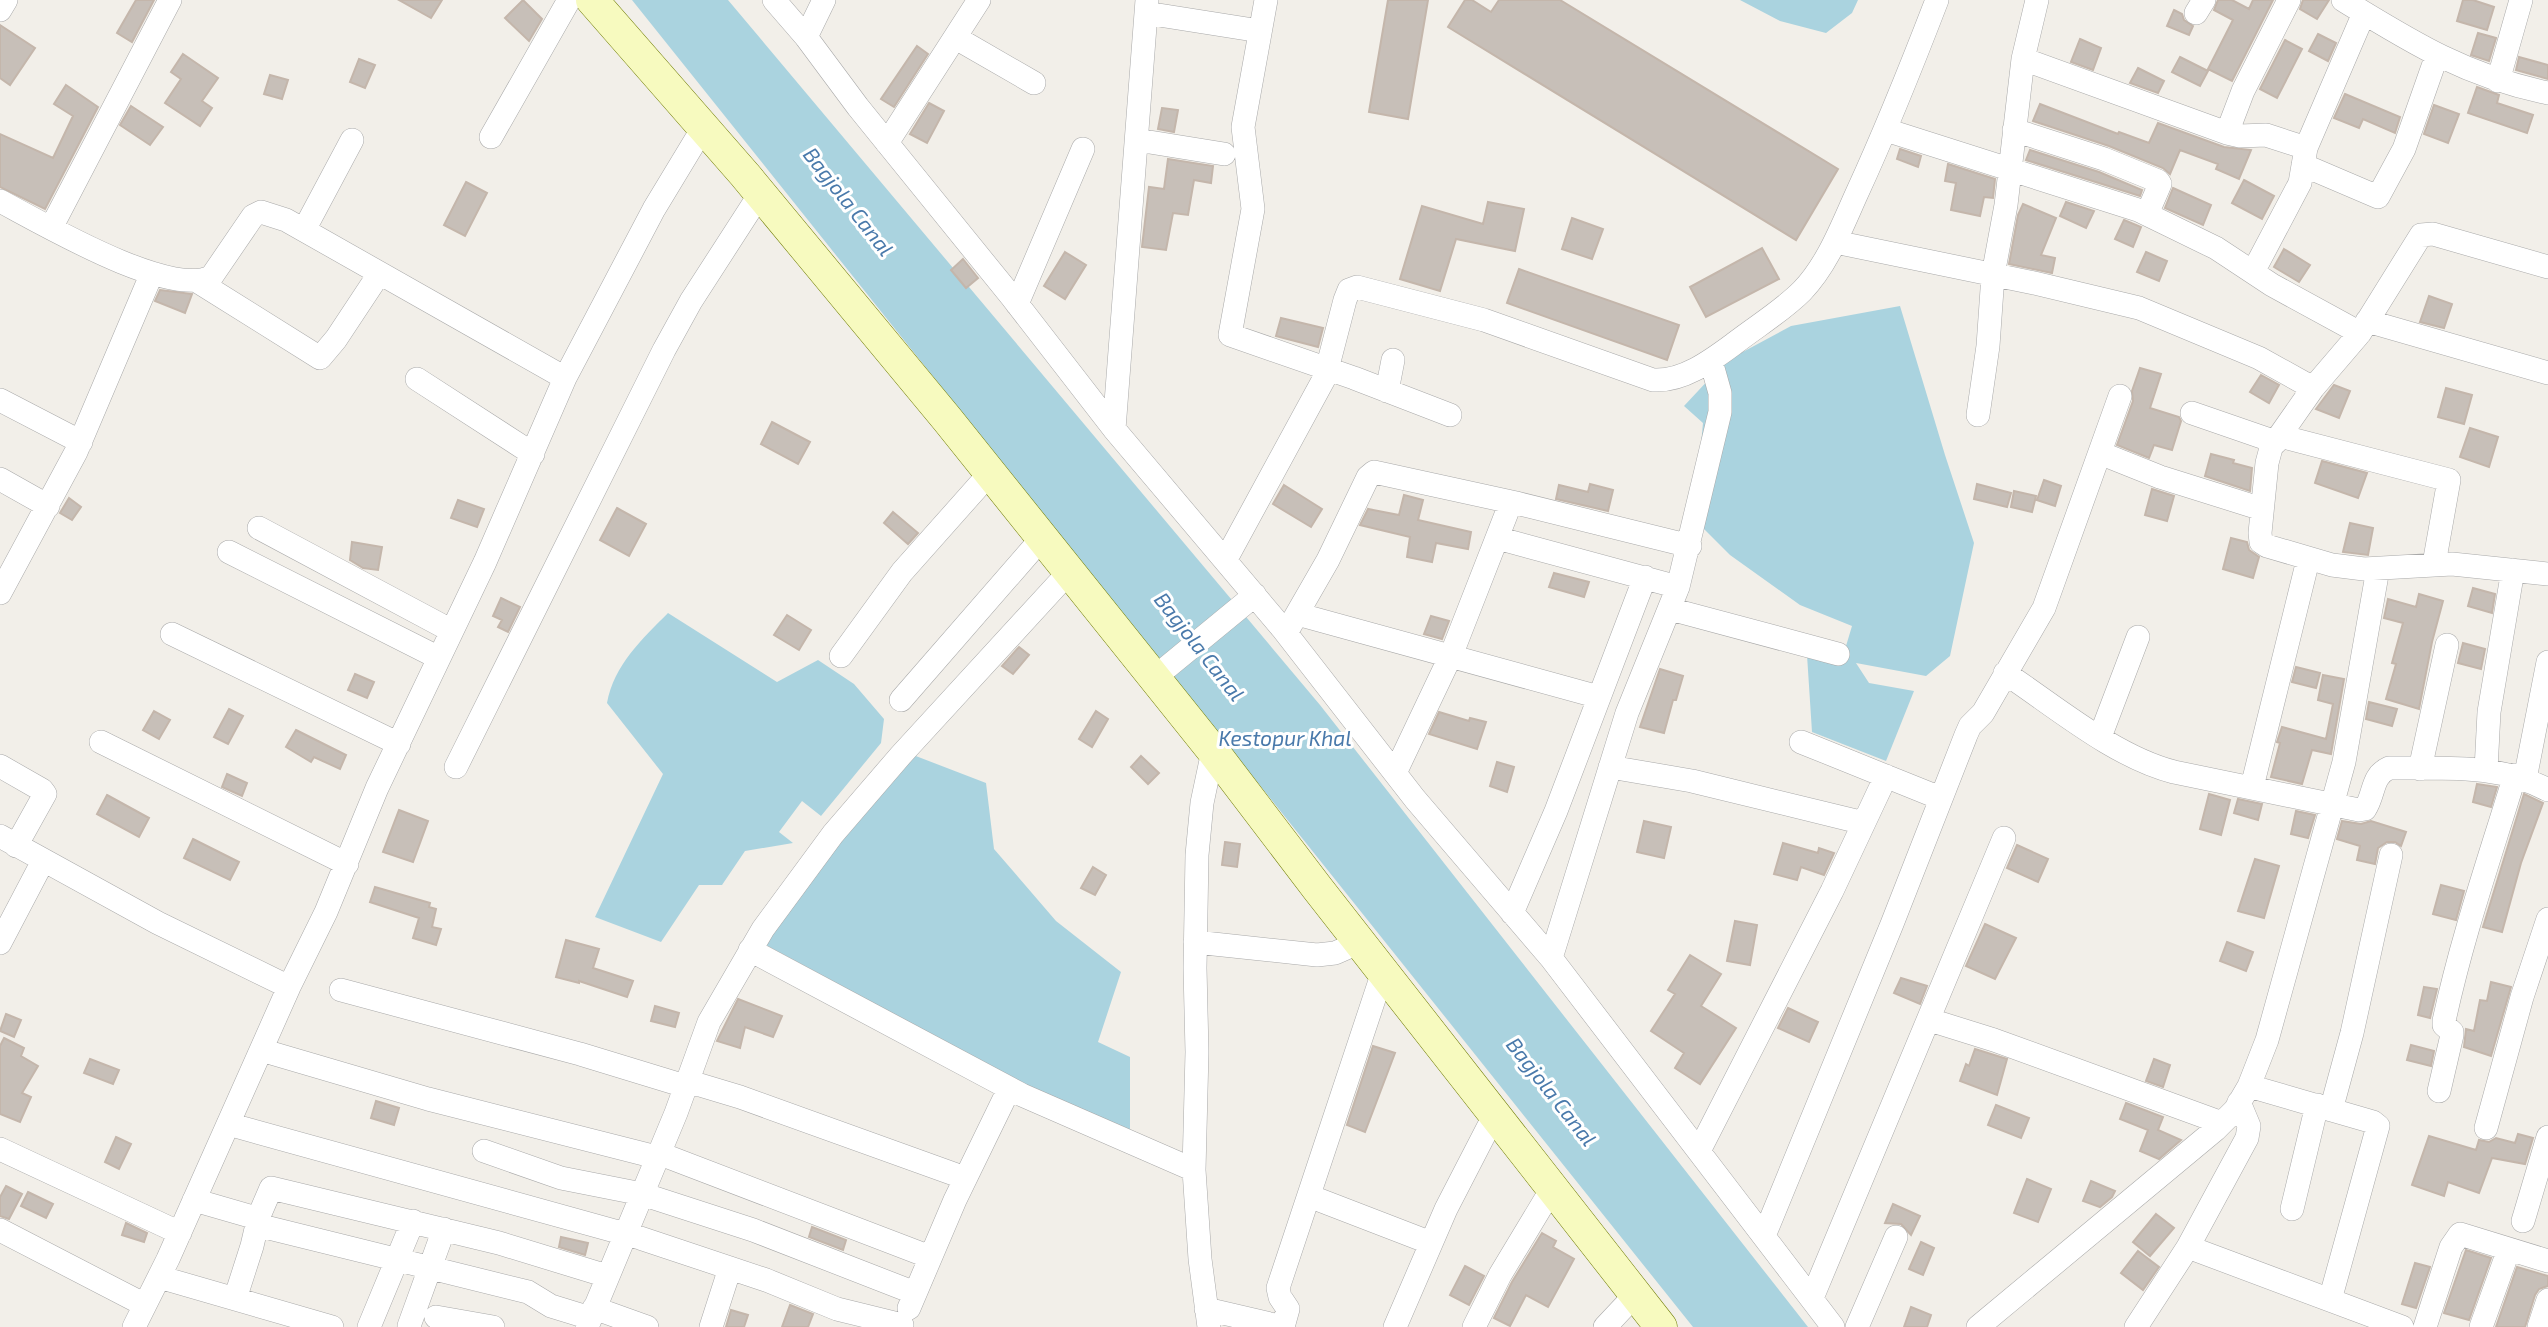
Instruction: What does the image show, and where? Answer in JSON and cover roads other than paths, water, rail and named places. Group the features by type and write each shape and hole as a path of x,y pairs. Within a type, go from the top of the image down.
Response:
{"street":[{"path":"0,10 6,0"},
{"path":"51,228 170,0"},
{"path":"491,138 569,0"},
{"path":"592,0 760,194 1069,572 1165,669 1213,751 1661,1327"},
{"path":"774,0 1114,429 1255,595 1291,623 1395,772 1551,958 1833,1327"},
{"path":"806,37 824,0"},
{"path":"887,143 979,0"},
{"path":"1266,0 1243,127 1253,209 1230,335 1450,415"},
{"path":"1226,559 1327,369 1345,300 1349,290 1357,286 1484,320 1653,380 1663,381 1711,361 1781,309 1816,274 1835,242 1886,130 1937,0"},
{"path":"1978,415 1988,346 1993,275 2011,169 2023,59 2037,0"},
{"path":"2227,133 2244,91 2289,0"},
{"path":"2343,0 2415,44 2469,71 2548,93"},
{"path":"2498,81 2521,0"},
{"path":"1114,429 1146,7 1260,31"},
{"path":"2253,272 2301,183 2305,156 2364,13"},
{"path":"956,38 1034,83"},
{"path":"2023,59 2227,133 2240,136 2266,135 2378,197 2404,149 2437,55"},
{"path":"134,1327 180,1233 289,987 326,912 377,788 452,631 565,378 654,209 703,128"},
{"path":"1886,130 2147,214 2216,248 2253,272 2364,327 2548,373"},
{"path":"2014,130 2104,159 2158,181 2160,184 2147,214"},
{"path":"304,230 352,140"},
{"path":"1137,140 1224,154"},
{"path":"1017,304 1083,149"},
{"path":"456,767 664,350 691,301 760,194"},
{"path":"0,201 117,261 152,274 197,281 212,276 253,216 261,212 286,220 565,378"},
{"path":"2548,267 2426,234 2417,239 2364,327 2313,388 2278,439 2267,463 2259,533 2261,542 2308,560 2332,565 2378,569 2434,564 2548,574"},
{"path":"1835,242 1993,275 2153,313 2259,358 2313,388"},
{"path":"0,593 6,567 48,506 81,442 152,274"},
{"path":"197,281 320,358 337,339 379,274"},
{"path":"1387,391 1393,360"},
{"path":"1551,958 1626,713 1670,609 1690,546 1720,412 1720,393 1711,361"},
{"path":"417,379 533,454"},
{"path":"1764,1236 1970,726 1983,712 2044,608 2120,396"},
{"path":"0,400 81,442"},
{"path":"2192,413 2278,439 2449,480 2434,564"},
{"path":"2100,453 2160,477 2262,509"},
{"path":"1291,623 1328,560 1370,474 1379,472 1690,546"},
{"path":"841,656 902,572 990,473"},
{"path":"0,479 48,506"},
{"path":"1395,772 1450,655 1511,502"},
{"path":"259,528 452,631"},
{"path":"901,700 1042,538"},
{"path":"1497,538 1678,587"},
{"path":"229,552 439,658"},
{"path":"2252,787 2308,560"},
{"path":"1978,1327 2222,1123 2244,1094 2267,1040 2344,762 2378,569"},
{"path":"2486,771 2489,712 2513,570"},
{"path":"590,1318 718,1004 750,950 833,834 901,755 1069,572"},
{"path":"1512,913 1556,811 1644,577"},
{"path":"1165,669 1255,595"},
{"path":"1670,609 1838,654"},
{"path":"1291,623 1450,655 1599,697"},
{"path":"172,634 398,744"},
{"path":"2099,737 2138,636"},
{"path":"2420,769 2447,645"},
{"path":"2439,1091 2452,1035 2444,1021 2452,984 2479,886 2520,777 2548,662"},
{"path":"2005,673 2126,755 2149,766 2359,810 2365,809 2380,772 2389,768 2486,771 2520,777 2548,790"},
{"path":"100,742 347,864"},
{"path":"1801,742 1941,798"},
{"path":"1213,751 1202,803 1197,855 1195,942 1197,1052 1194,1170 1207,1318 1283,1327 1288,1309 1278,1288 1383,972"},
{"path":"0,766 45,794 8,841 158,923 289,987"},
{"path":"1610,768 1692,781 1864,823"},
{"path":"1699,1151 1832,891 1886,776"},
{"path":"1812,1298 2004,838"},
{"path":"2292,1209 2324,1107 2352,1033 2391,855"},
{"path":"0,943 7,912 43,861"},
{"path":"2486,1128 2522,997 2548,919"},
{"path":"1195,942 1317,955 1335,953 1360,943"},
{"path":"750,950 1009,1088 1194,1170"},
{"path":"341,990 740,1097 965,1178"},
{"path":"1930,1020 1994,1040 2222,1123"},
{"path":"261,1050 428,1099 657,1155 930,1256"},
{"path":"228,1124 625,1234 730,1268 837,1309 902,1326 965,1178 1009,1088"},
{"path":"2244,1094 2324,1107 2374,1122 2378,1126 2330,1300"},
{"path":"2136,1327 2188,1247 2247,1138 2249,1126 2244,1094"},
{"path":"1395,1327 1446,1209 1496,1114"},
{"path":"2523,1221 2548,1138"},
{"path":"0,1149 180,1233"},
{"path":"484,1152 561,1178 642,1194 753,1230 915,1293"},
{"path":"1474,1327 1500,1275 1553,1187"},
{"path":"235,1299 258,1221 269,1191 274,1188 444,1229 607,1276"},
{"path":"1309,1196 1432,1243"},
{"path":"194,1200 253,1217 258,1221 528,1292 551,1306 590,1318 647,1327"},
{"path":"413,1221 371,1322 411,1326 444,1229"},
{"path":"0,1230 145,1305"},
{"path":"2425,1327 2451,1247 2460,1234 2548,1261"},
{"path":"1857,1327 1896,1237"},
{"path":"2188,1247 2402,1327"},
{"path":"2481,1327 2509,1249"},
{"path":"711,1327 730,1268"},
{"path":"159,1277 332,1327"},
{"path":"1605,1327 1636,1294"},
{"path":"2539,1327 2548,1300"},
{"path":"436,1317 493,1327"}],"water":[{"name":"Kestopur Khal","path":"632,0 728,0 1320,705 1808,1327 1693,1327"},
{"path":"1740,0 1858,0 1852,13 1826,33 1780,21"},
{"path":"1900,306 1974,543 1950,656 1926,676 1856,663 1869,683 1914,691 1886,761 1812,732 1807,655 1843,656 1852,626 1800,605 1730,555 1694,519 1703,423 1684,406 1726,361 1791,326"},
{"path":"668,613 777,682 818,660 854,684 884,719 881,743 821,816 802,801 779,832 793,843 745,851 722,885 699,885 661,942 595,917 663,774 607,703 623,665 639,643"},
{"path":"908,753 986,783 994,849 1056,921 1121,972 1098,1042 1130,1057 1130,1135 1043,1094 760,942"}],"water label":[{"name":"Bagjola Canal","path":"848,202"},
{"name":"Bagjola Canal","path":"1199,647"},
{"name":"Bagjola Canal","path":"1551,1092"}]}
